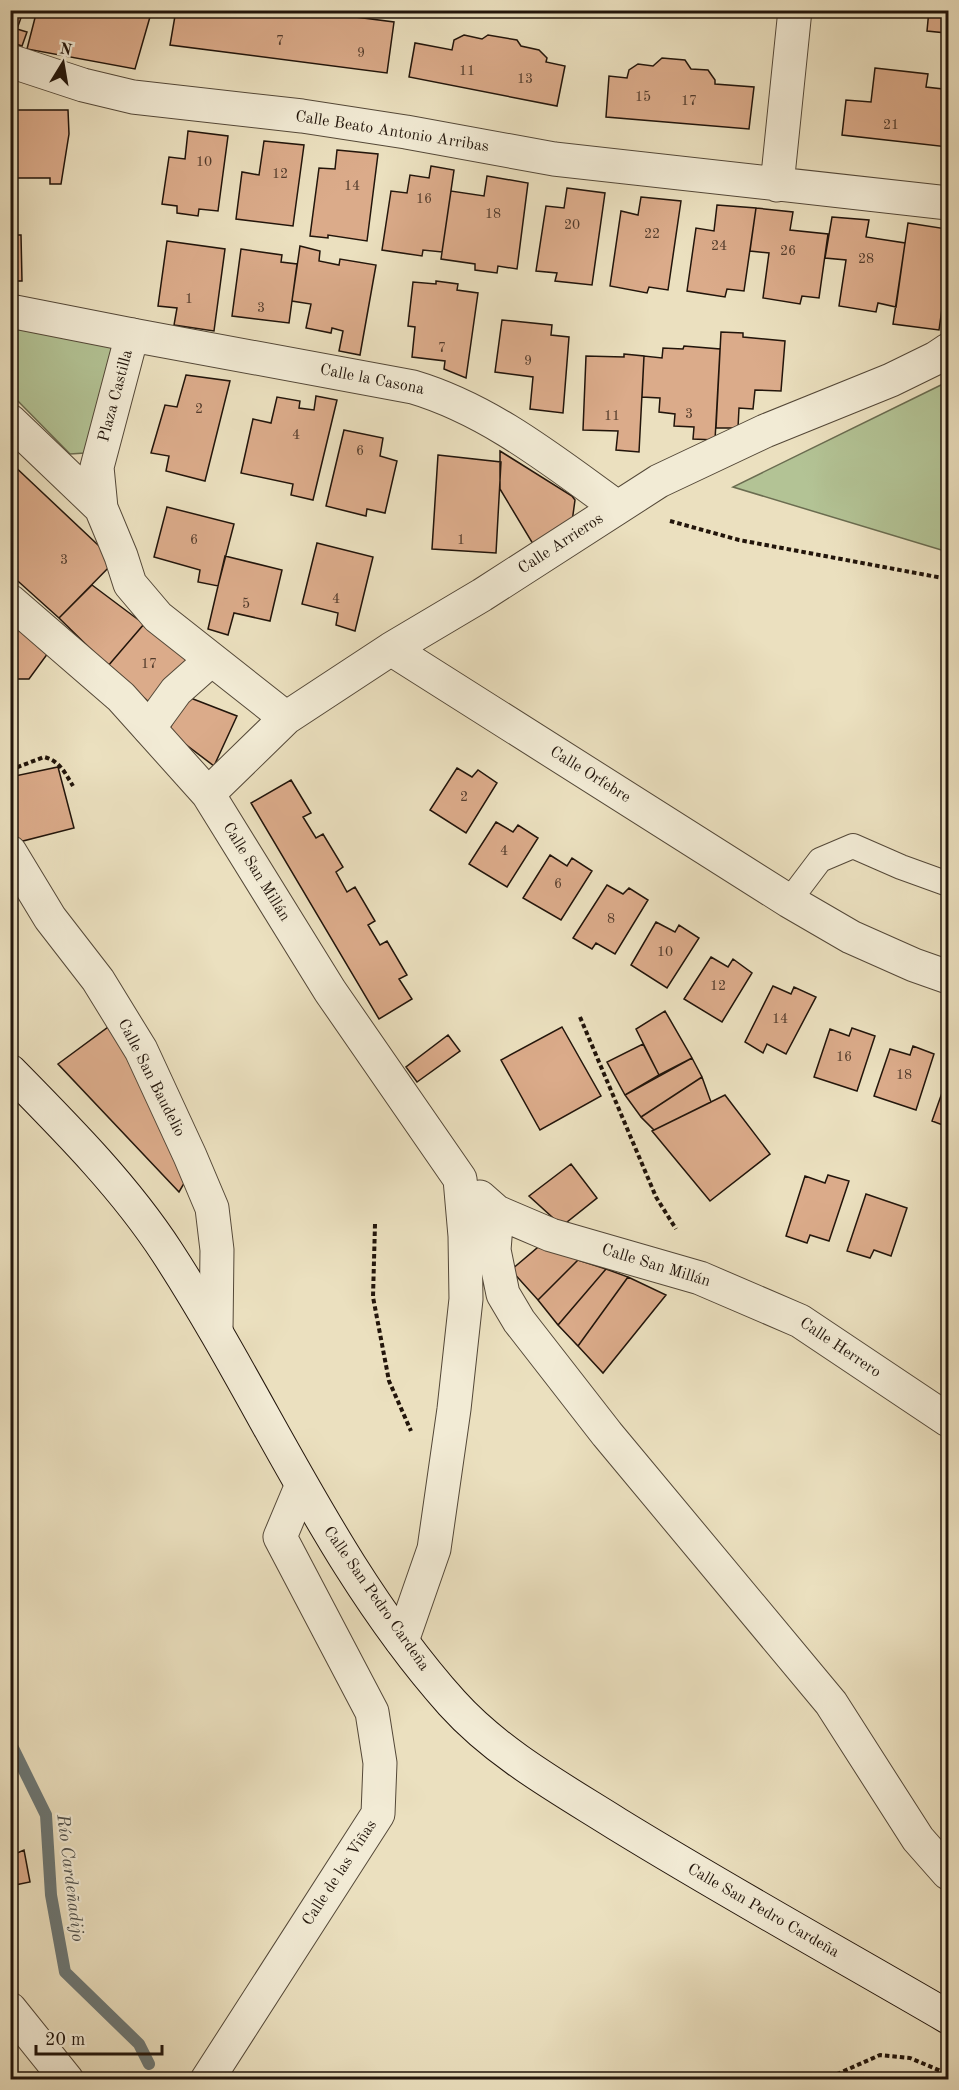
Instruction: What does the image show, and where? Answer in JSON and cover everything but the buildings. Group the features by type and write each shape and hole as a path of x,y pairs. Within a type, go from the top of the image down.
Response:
{"street":[{"path":"777,185 795,10"},
{"name":"Calle Beato Antonio Arribas","path":"10,60 82,85 133,97 302,116 554,159 948,203"},
{"name":"Plaza Castilla","path":"10,311 132,335 97,467 101,508 130,584 158,617 286,718"},
{"name":"Calle la Casona","path":"132,335 413,387 441,396 512,432 617,507"},
{"name":"Calle Arrieros","path":"208,794 286,718 391,649 482,595 659,481 765,431 891,380 948,350"},
{"name":"Plaza Castilla","path":"10,421 101,508"},
{"name":"Calle San Millán","path":"10,601 122,697 208,794 330,991 460,1179 497,1212 551,1235 700,1278 726,1288"},
{"name":"Calle Orfebre","path":"391,649 789,901 851,937 914,965 948,977"},
{"path":"149,728 176,692 211,660"},
{"name":"Calle San Baudelio","path":"10,852 50,918 98,980 141,1050 190,1156 212,1208 217,1250 216,1331"},
{"name":"Calle San Pedro Cardeña","path":"10,1071 94,1160 131,1203 165,1250 216,1331 301,1486 344,1556 402,1641 454,1705 493,1742 677,1861 948,2017"},
{"name":"Calle San Millán","path":"402,1641 434,1549 454,1409 466,1299 465,1236 460,1179"},
{"path":"497,1212 494,1250 503,1294 519,1321 607,1434 831,1703 918,1839 948,1873"},
{"name":"Calle Herrero","path":"726,1288 800,1321 948,1420"},
{"name":"Calle de las Viñas","path":"207,2079 378,1814 380,1763 372,1712 280,1537 301,1486"},
{"path":"10,2009 67,2079"}],"lane":[{"path":"789,901 820,860 853,846 948,884"}],"path":[{"path":"617,507 739,540 948,579"},
{"path":"10,770 44,757 57,762 73,786"},
{"path":"580,1017 656,1197 682,1237"},
{"path":"375,1224 374,1297 377,1318 389,1381 415,1441"},
{"path":"832,2079 835,2075 880,2055 909,2058 948,2074"}],"green space":[{"path":"11,327 112,347 85,453 70,454 14,397 11,400"},
{"path":"948,381 948,552 733,487 943,384"}],"waterway":[{"name":"Río Cardeñadijo","path":"10,1742 46,1815 51,1895 65,1972 139,2044 149,2064"}]}
